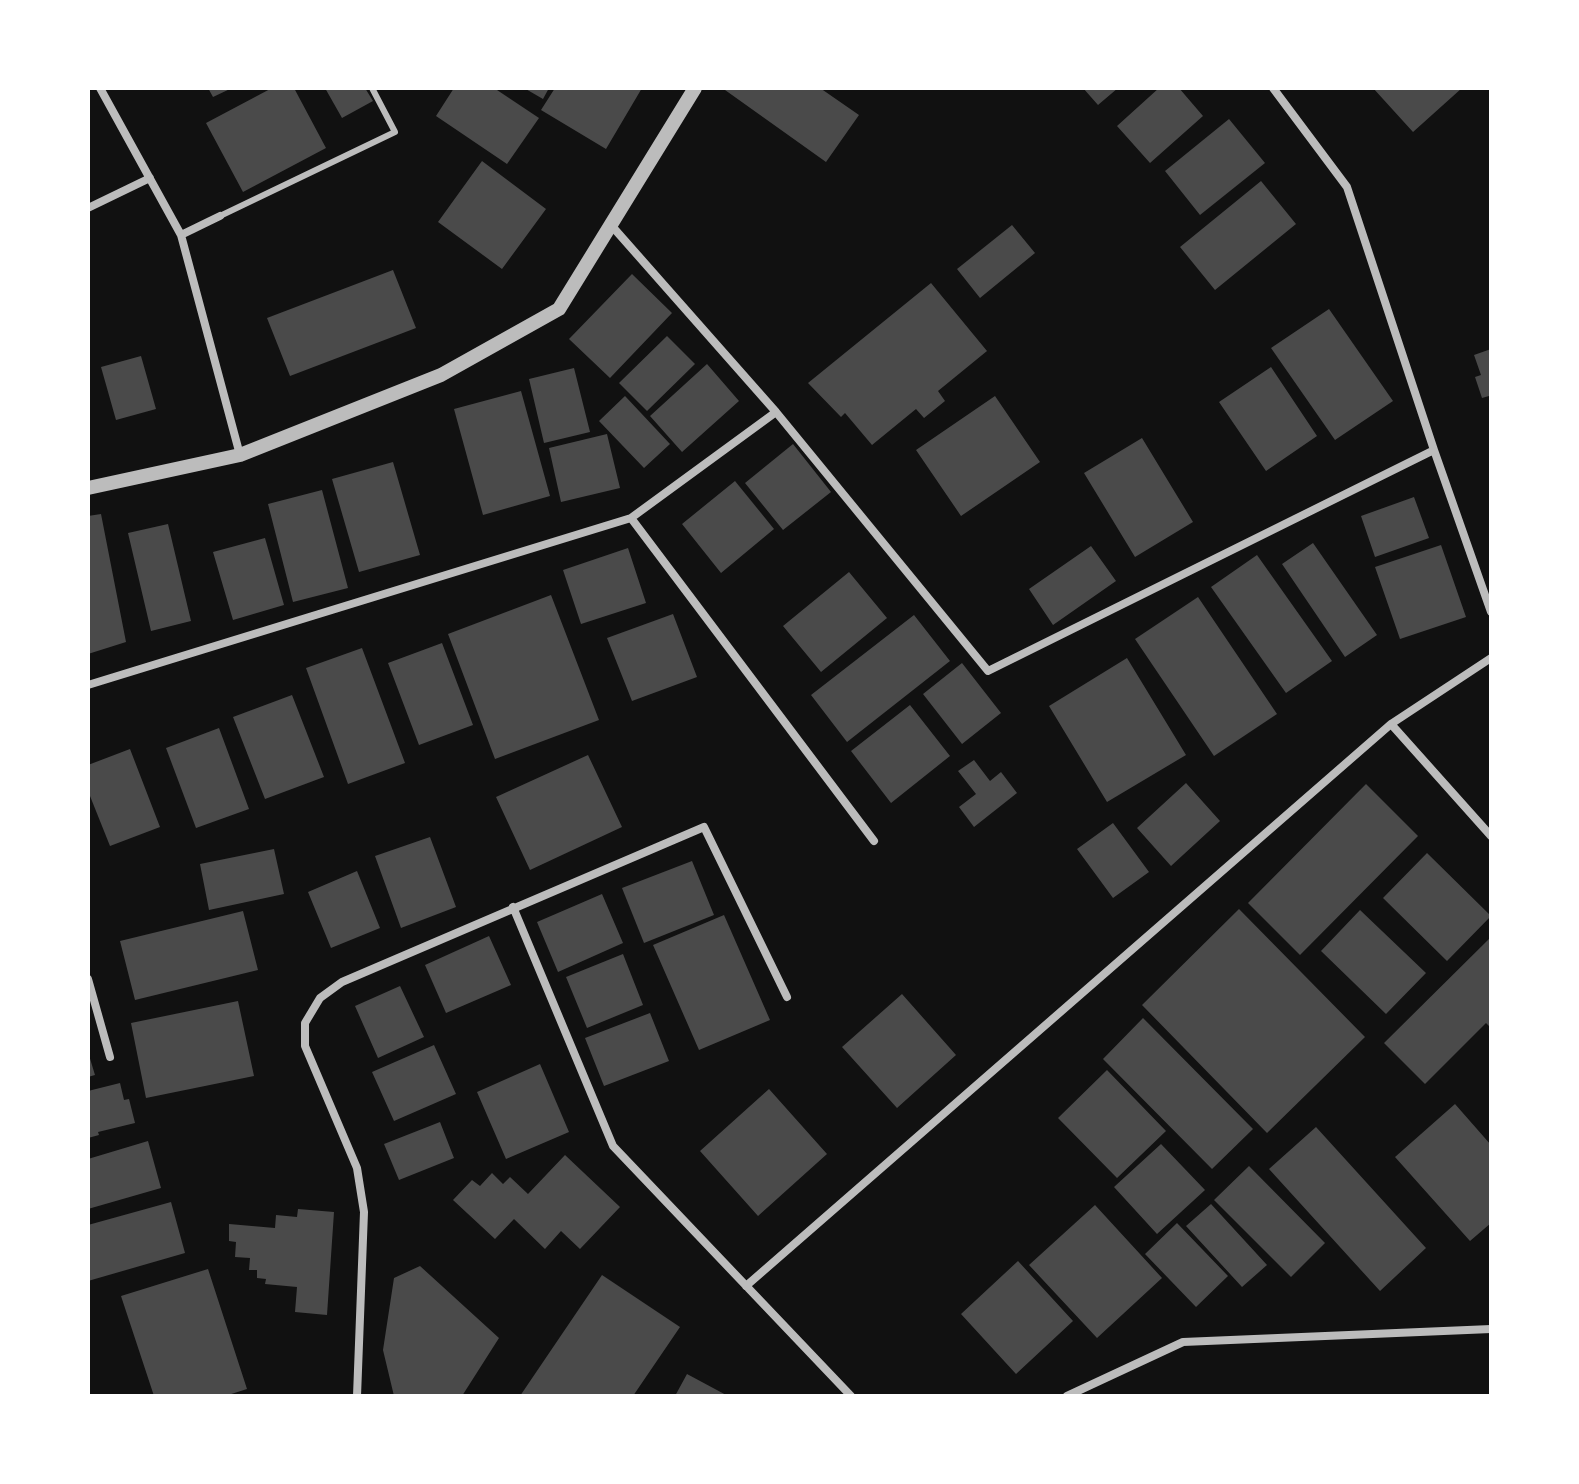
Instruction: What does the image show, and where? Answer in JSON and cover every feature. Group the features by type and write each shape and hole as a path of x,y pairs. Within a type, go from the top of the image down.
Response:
{"street":[{"path":"100,88 181,235 240,455"},
{"path":"88,488 240,455 441,375 559,309 695,88"},
{"path":"1273,88 1347,187 1491,612"},
{"path":"88,208 150,178"},
{"path":"181,235 220,216"},
{"path":"611,225 776,412 988,671 1434,450"},
{"path":"88,685 631,518 776,412"},
{"path":"631,518 874,841"},
{"path":"746,1286 1391,724 1491,658"},
{"path":"1391,724 1491,836"},
{"path":"357,1396 364,1212 357,1168 305,1046 305,1023 320,998 342,982 704,827 787,997"},
{"path":"513,907 613,1146 851,1396"},
{"path":"88,979 110,1057"},
{"path":"1067,1396 1183,1342 1491,1329"}],"lane":[{"path":"220,216 395,132 372,88"}],"building":[{"path":"208,88 232,88 213,97"},
{"path":"272,88 294,88 326,148 243,192 206,123"},
{"path":"325,88 365,88 373,101 342,118"},
{"path":"454,88 494,88 539,118 507,164 436,116"},
{"path":"524,88 549,88 543,99"},
{"path":"555,88 642,88 606,149 541,110"},
{"path":"726,88 820,88 859,115 826,162"},
{"path":"1083,88 1118,88 1098,105"},
{"path":"1159,88 1179,88 1203,116 1150,163 1117,126"},
{"path":"1373,88 1462,88 1413,132"},
{"path":"1229,119 1265,163 1200,215 1165,171"},
{"path":"482,161 546,209 502,269 438,222"},
{"path":"1261,181 1296,224 1215,290 1180,247"},
{"path":"1012,225 1035,253 980,298 957,269"},
{"path":"393,270 416,328 290,376 267,318"},
{"path":"632,274 672,313 610,378 569,339"},
{"path":"931,283 987,351 938,391 945,401 924,418 916,409 872,445 845,413 841,417 808,383"},
{"path":"1329,309 1393,401 1335,440 1271,348"},
{"path":"667,336 695,364 647,411 619,383"},
{"path":"1491,349 1491,402 1489,396 1482,398 1475,377 1481,375 1474,355"},
{"path":"141,356 156,409 116,420 101,367"},
{"path":"707,364 739,401 682,452 650,416"},
{"path":"1271,367 1317,436 1266,471 1219,402"},
{"path":"574,368 590,432 544,443 529,379"},
{"path":"521,391 550,496 483,515 454,409"},
{"path":"625,396 670,444 644,468 599,421"},
{"path":"995,396 1040,462 961,516 916,450"},
{"path":"607,434 620,488 561,502 549,448"},
{"path":"1142,438 1193,522 1135,557 1084,473"},
{"path":"793,444 831,492 783,530 745,483"},
{"path":"393,462 420,555 359,572 332,479"},
{"path":"735,481 774,529 721,573 682,524"},
{"path":"322,490 348,588 293,602 268,504"},
{"path":"1414,497 1429,538 1375,557 1361,516"},
{"path":"101,514 126,642 88,654 88,516"},
{"path":"168,524 191,621 151,631 128,533"},
{"path":"265,538 284,605 233,620 213,552"},
{"path":"1313,543 1377,635 1345,657 1282,564"},
{"path":"1441,545 1466,617 1400,639 1375,567"},
{"path":"1091,546 1116,581 1053,625 1029,589"},
{"path":"628,548 646,603 581,624 563,570"},
{"path":"1257,555 1332,661 1286,693 1211,587"},
{"path":"849,572 887,618 821,672 783,626"},
{"path":"551,595 599,720 495,759 448,634"},
{"path":"1198,597 1277,714 1214,756 1135,639"},
{"path":"673,614 697,677 632,701 607,638"},
{"path":"914,615 950,661 847,742 811,695"},
{"path":"442,643 473,725 419,745 388,663"},
{"path":"362,648 405,763 348,784 306,668"},
{"path":"1127,658 1186,755 1107,802 1049,706"},
{"path":"962,663 1001,713 962,744 923,694"},
{"path":"292,695 324,777 265,799 233,717"},
{"path":"910,705 950,756 891,803 851,751"},
{"path":"219,728 249,809 196,828 166,748"},
{"path":"130,749 160,827 110,846 88,791 88,765"},
{"path":"588,755 622,827 530,870 496,797"},
{"path":"974,760 990,781 1001,772 1017,793 974,827 959,807 976,794 958,771"},
{"path":"1186,783 1220,821 1171,866 1137,828"},
{"path":"1366,784 1418,836 1300,955 1248,903"},
{"path":"1113,823 1149,872 1113,898 1077,849"},
{"path":"430,837 456,907 401,928 375,856"},
{"path":"274,849 284,894 209,910 200,864"},
{"path":"1427,853 1491,916 1447,961 1383,898"},
{"path":"692,861 714,915 644,943 622,888"},
{"path":"357,871 380,928 331,948 308,892"},
{"path":"602,894 623,943 558,972 537,922"},
{"path":"1239,909 1365,1037 1267,1133 1142,1005"},
{"path":"1360,910 1426,973 1386,1014 1321,951"},
{"path":"243,911 258,970 135,1000 120,941"},
{"path":"724,915 770,1020 699,1050 653,945"},
{"path":"489,936 511,985 446,1013 425,965"},
{"path":"1491,937 1491,1028 1486,1023 1425,1084 1384,1043"},
{"path":"623,954 643,1005 587,1028 566,977"},
{"path":"400,986 424,1037 378,1058 355,1006"},
{"path":"902,994 956,1055 897,1108 842,1047"},
{"path":"238,1001 254,1076 146,1098 131,1023"},
{"path":"650,1013 669,1061 604,1086 585,1038"},
{"path":"1143,1018 1253,1129 1212,1169 1103,1059"},
{"path":"434,1045 456,1094 394,1121 372,1072"},
{"path":"88,1052 95,1075 88,1077"},
{"path":"540,1064 569,1132 506,1159 477,1092"},
{"path":"1107,1070 1166,1131 1117,1178 1058,1118"},
{"path":"120,1083 124,1100 129,1099 135,1123 98,1132 99,1135 88,1138 88,1091"},
{"path":"769,1089 827,1154 758,1216 700,1151"},
{"path":"1455,1104 1491,1145 1491,1223 1470,1241 1395,1157"},
{"path":"440,1122 454,1158 399,1180 384,1144"},
{"path":"1316,1127 1426,1248 1380,1291 1269,1169"},
{"path":"148,1141 161,1188 88,1209 88,1159"},
{"path":"1161,1144 1205,1190 1157,1234 1114,1187"},
{"path":"565,1155 620,1207 580,1249 561,1231 545,1249 514,1219 495,1239 453,1200 472,1180 480,1186 492,1173 503,1184 510,1177 528,1194"},
{"path":"1249,1166 1325,1243 1291,1277 1214,1200"},
{"path":"171,1202 185,1253 88,1281 88,1225"},
{"path":"1211,1204 1267,1265 1242,1287 1186,1226"},
{"path":"1095,1205 1162,1278 1097,1338 1029,1265"},
{"path":"298,1209 334,1212 327,1315 295,1312 297,1287 265,1284 266,1279 257,1278 257,1270 249,1270 250,1258 235,1257 236,1242 229,1241 229,1224 275,1228 276,1215 297,1217"},
{"path":"1177,1223 1228,1276 1196,1307 1145,1254"},
{"path":"1018,1261 1073,1321 1016,1374 961,1314"},
{"path":"420,1266 499,1338 462,1396 394,1396 383,1350 394,1278"},
{"path":"208,1269 247,1389 225,1396 154,1396 121,1296"},
{"path":"602,1275 680,1327 633,1396 520,1396"},
{"path":"687,1374 728,1396 675,1396"}]}
